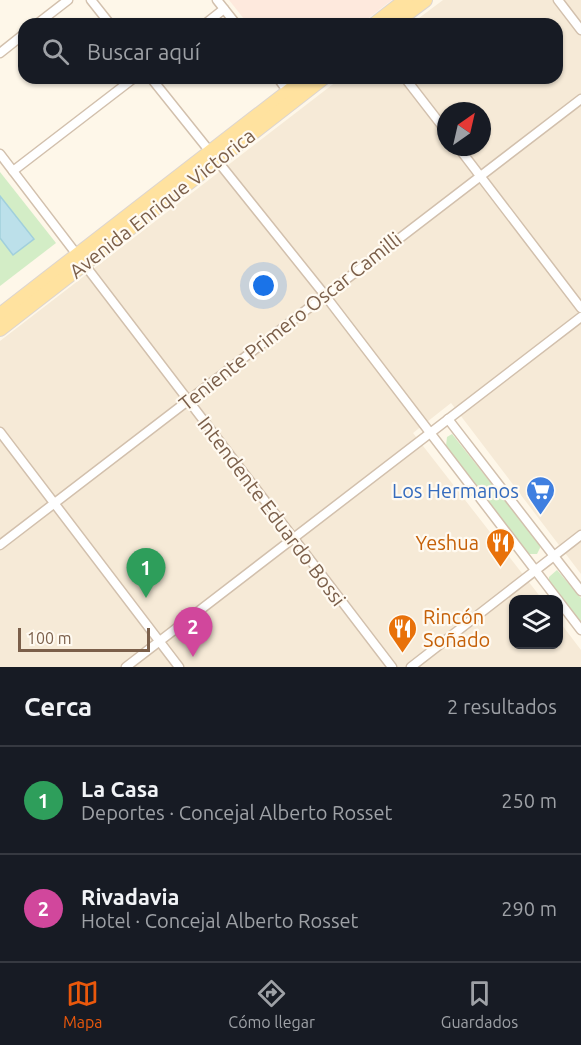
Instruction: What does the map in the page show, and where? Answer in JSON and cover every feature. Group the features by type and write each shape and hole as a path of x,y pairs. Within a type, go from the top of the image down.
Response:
{"main road":[{"path":"383,18 406,0"},
{"path":"401,18 425,0"},
{"name":"Avenida Enrique Victorica","path":"214,157 298,84"},
{"name":"Avenida Enrique Victorica","path":"0,315 81,259 214,157 315,84"},
{"name":"Avenida Enrique Victorica","path":"0,328 81,259"}],"street":[{"path":"45,18 68,0"},
{"path":"91,0 105,18"},
{"path":"217,0 231,18"},
{"path":"558,0 581,30"},
{"path":"213,18 224,9"},
{"path":"0,52 18,38"},
{"path":"13,171 126,84"},
{"path":"156,84 324,294 554,595"},
{"path":"282,84 288,92"},
{"path":"410,84 437,119"},
{"name":"Teniente Primero Oscar Camilli","path":"0,545 324,294 581,99"},
{"name":"Intendente Eduardo Bossi","path":"0,154 392,667"},
{"path":"465,156 581,308"},
{"path":"126,667 581,317"},
{"path":"448,420 581,591"},
{"path":"0,432 179,667"},
{"path":"411,667 581,535"},
{"path":"563,607 581,630"}],"shaded area":[{"path":"229,0 392,0 369,18 243,18"},
{"path":"443,0 581,0 581,574 451,403 413,433 539,595 509,595 509,649 563,649 563,626 581,650 581,667 0,667 0,341 333,84 563,84 563,18 419,18"}],"green space":[{"path":"0,172 56,243 0,286"},
{"path":"452,434 541,546 537,554 528,554 446,446 447,437"},
{"path":"557,570 581,598 581,624 563,600 563,595 559,595 549,582 549,577"}],"water":[{"path":"0,196 34,239 13,255 0,238"}],"place":[{"name":"Los Hermanos","path":"540,516"},
{"name":"Yeshua","path":"500,568"},
{"name":"La Casa","path":"146,598"},
{"name":"Rincón Soñado","path":"402,654"},
{"name":"Rivadavia","path":"193,657"}]}
